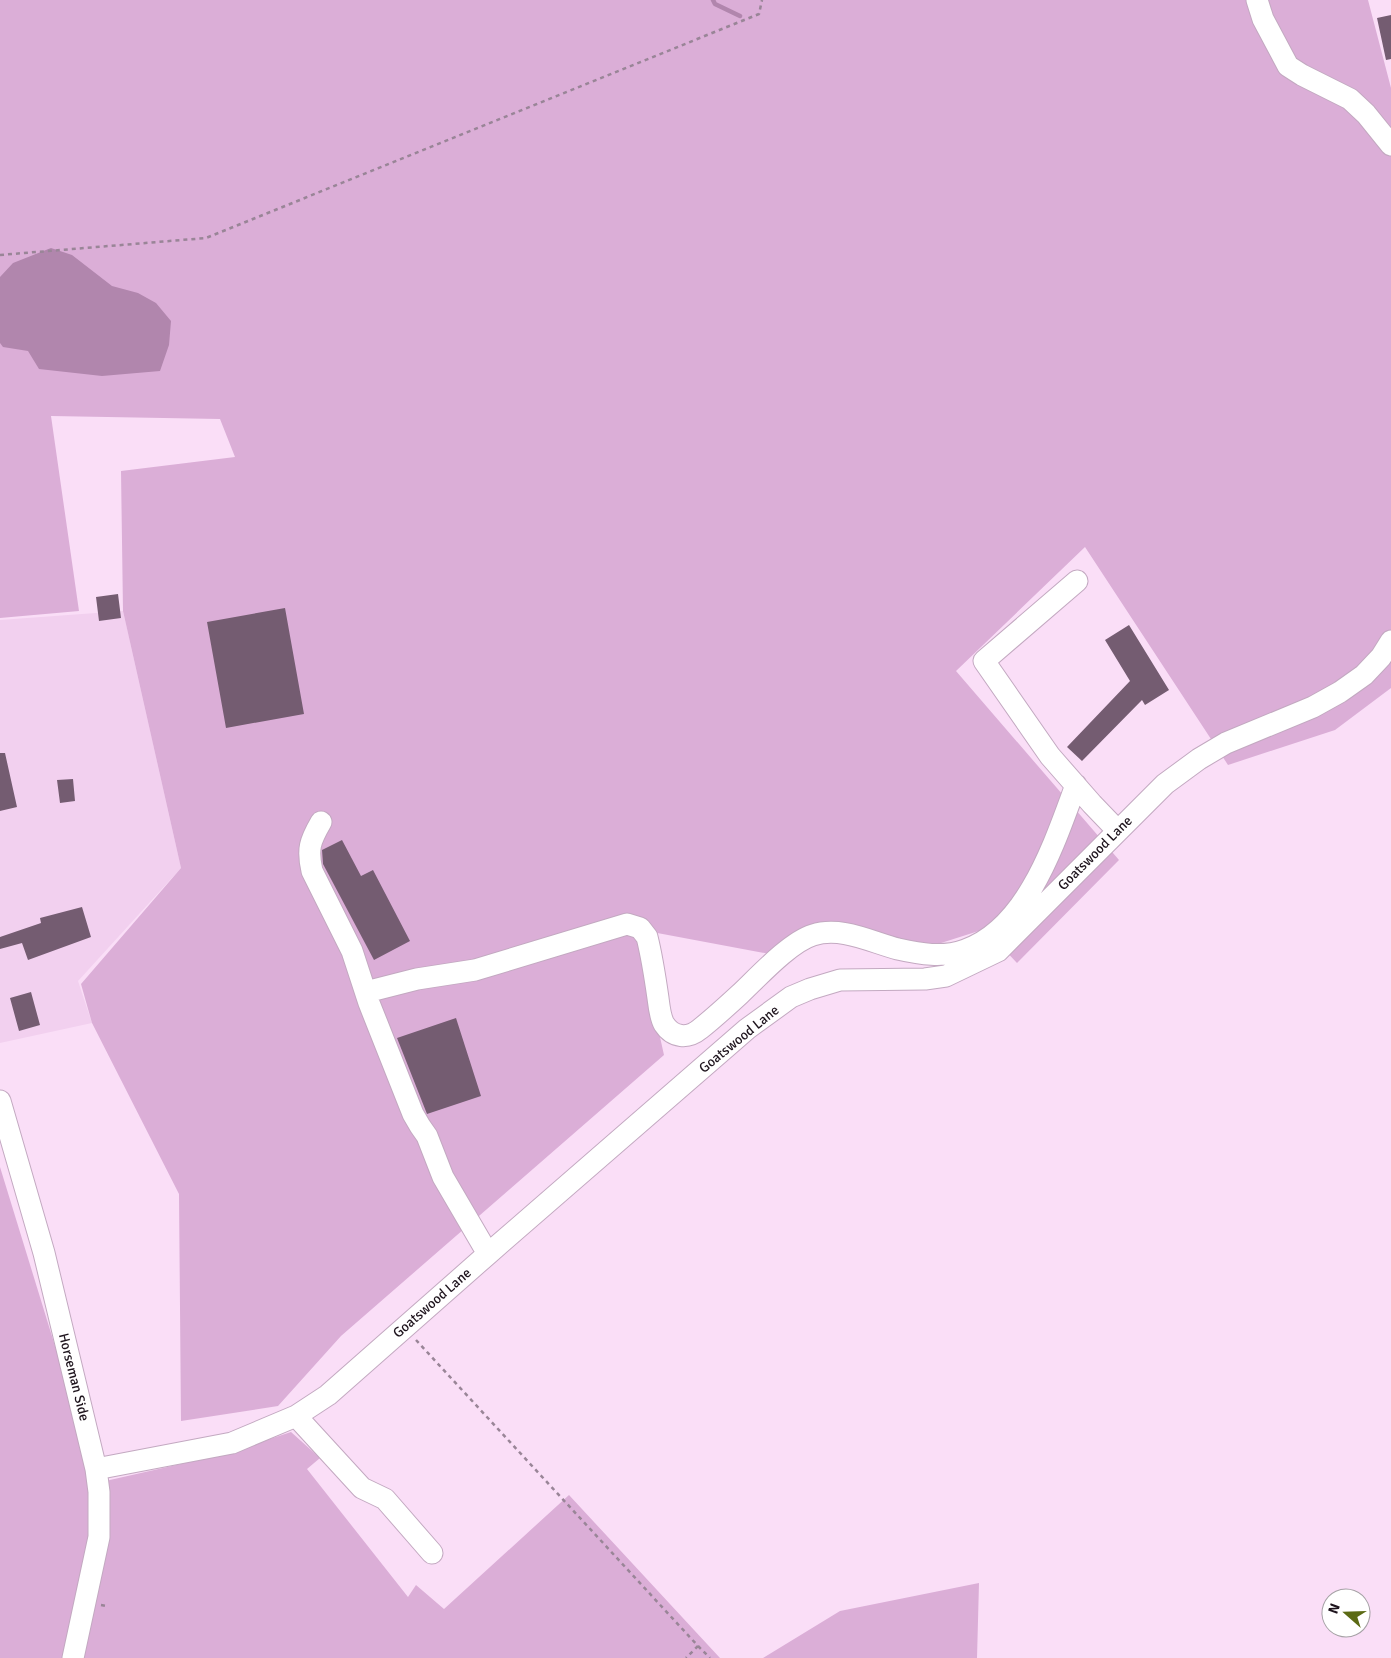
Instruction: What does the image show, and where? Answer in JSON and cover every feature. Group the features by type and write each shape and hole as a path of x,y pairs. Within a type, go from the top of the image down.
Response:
{"street":[{"path":"1257,0 1263,19 1288,66 1350,99 1366,114 1391,144"},
{"path":"1077,581 984,661 1050,756 1117,830"},
{"name":"Goatswood Lane","path":"96,1469 232,1443 296,1416 328,1395 747,1029 791,998 810,989 840,980 925,979 946,976 998,951 1165,784 1199,758 1226,743 1313,707 1340,692 1364,675 1391,641"},
{"path":"366,992 417,979 474,970 627,924 640,928 647,937 664,1024 675,1034 690,1036 786,952 814,934 844,933 907,951 934,955 966,950 979,943 994,933 1004,923 1033,886 1048,860 1076,785"},
{"path":"321,822 309,847 312,870 352,951 413,1114 427,1136 443,1176 488,1254"},
{"name":"Horseman Side","path":"0,1101 44,1253 96,1469 99,1492 99,1537 73,1658"},
{"path":"296,1416 362,1488 385,1499 432,1553"}],"path":[{"path":"0,255 206,238 759,14 762,0"},
{"path":"404,1328 710,1658"},
{"path":"686,1658 698,1646"}],"shaded area":[{"path":"0,0 1368,0 1391,88 1391,688 1335,730 1228,765 1085,547 956,671 1119,860 1017,963 985,929 919,950 858,926 816,923 770,954 636,929 664,1055 341,1336 278,1406 181,1421 179,1194 92,1023 81,984 181,868 123,611 121,471 235,457 220,419 51,416 79,611 0,618"},
{"path":"51,248 72,255 112,286 138,293 156,303 171,321 169,345 160,371 102,376 39,369 28,351 3,347 0,343 0,277 13,263"},
{"path":"123,611 181,868 78,981 92,1023 0,1043 0,620"},
{"path":"0,1167 94,1473 93,1545 69,1658 0,1658"},
{"path":"291,1432 320,1458 307,1469 408,1597 416,1585 444,1609 569,1495 720,1658 81,1658 101,1482 225,1454"},
{"path":"979,1583 977,1658 763,1658 840,1611"}],"building":[{"path":"1391,15 1391,59 1386,60 1377,18"},
{"path":"118,594 121,618 99,621 96,597"},
{"path":"285,608 304,714 226,728 207,622"},
{"path":"1129,625 1169,690 1145,705 1142,700 1082,761 1067,747 1130,681 1105,640"},
{"path":"0,753 5,753 17,807 0,811"},
{"path":"73,779 75,801 60,803 57,780"},
{"path":"342,840 361,876 373,870 410,941 374,960 323,864 322,850"},
{"path":"82,907 91,937 28,960 22,943 0,949 0,937 41,923 40,918"},
{"path":"31,992 40,1025 19,1031 10,998"},
{"path":"456,1018 481,1096 427,1114 397,1038"}],"waterway":[{"path":"713,0 715,4 740,16"}]}
